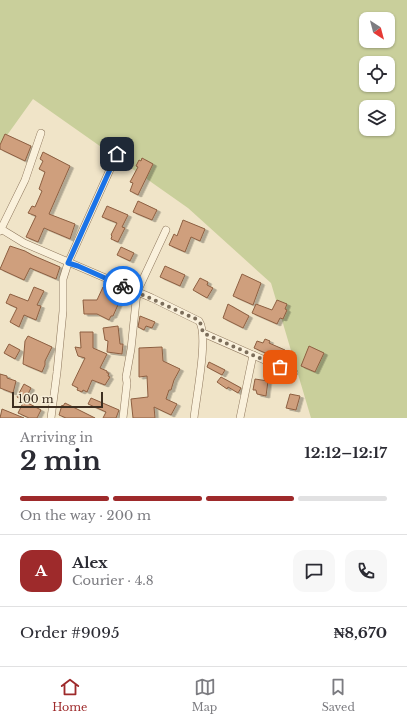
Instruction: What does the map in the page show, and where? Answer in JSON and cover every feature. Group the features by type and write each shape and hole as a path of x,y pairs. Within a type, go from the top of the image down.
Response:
{"street":[{"path":"41,133 25,180 0,230 24,243 68,263 78,266 196,319 201,324 203,333 203,349 194,418"},
{"path":"51,418 63,311 63,278 68,263 117,154"},
{"path":"123,418 126,377 131,349 137,292 166,230"},
{"path":"203,333 294,373"},
{"path":"240,418 253,355"}],"green space":[{"path":"0,0 407,0 407,418 311,418 271,283 188,208 33,99 0,145"}],"building":[{"path":"5,134 31,146 25,161 0,149 0,145"},
{"path":"43,152 70,166 49,214 75,224 70,239 44,228 38,242 26,237 36,216 28,213 32,206 35,207 42,191 39,189 45,172 39,169 43,161 40,159"},
{"path":"142,158 153,164 138,195 130,191 133,183 130,182 138,167 136,166 139,160 141,161"},
{"path":"138,201 157,210 152,220 133,212"},
{"path":"107,206 128,215 122,227 125,228 118,242 111,239 111,235 117,223 102,217"},
{"path":"183,220 205,229 200,241 191,237 185,252 169,245 174,234 177,236"},
{"path":"10,246 60,267 56,279 30,268 24,280 0,269"},
{"path":"121,247 134,253 130,261 117,255"},
{"path":"165,266 185,275 180,286 160,277"},
{"path":"242,274 261,283 253,305 233,296"},
{"path":"200,278 208,282 207,285 213,288 207,298 193,290"},
{"path":"34,287 44,291 37,305 41,306 36,320 24,315 19,327 10,322 17,308 6,303 10,294 28,301"},
{"path":"103,287 120,295 121,298 113,316 111,316 109,320 97,314 84,314 83,300 97,300"},
{"path":"277,300 287,304 285,309 287,310 283,319 280,318 277,324 252,313 256,304 272,310"},
{"path":"228,304 249,316 243,328 223,318"},
{"path":"140,316 155,322 152,328 146,326 144,330 138,327"},
{"path":"118,326 120,344 123,344 122,354 107,352 108,341 105,340 103,328"},
{"path":"80,332 93,332 93,348 107,354 100,368 107,371 107,373 109,373 108,376 110,377 105,385 92,380 87,392 77,390 78,388 72,385 85,358 78,356 75,347 81,348"},
{"path":"28,336 52,347 45,361 42,372 23,364 25,341"},
{"path":"265,339 270,341 269,343 285,350 281,360 254,348 257,341 263,343"},
{"path":"9,344 20,350 15,359 4,353"},
{"path":"309,346 324,353 315,372 301,366"},
{"path":"162,347 163,361 180,369 166,399 177,404 171,415 154,407 155,418 133,418 131,399 148,397 147,376 139,377 139,348"},
{"path":"209,362 225,370 222,375 207,367"},
{"path":"0,374 16,381 13,393 0,388"},
{"path":"221,377 241,388 238,393 228,387 227,389 217,382"},
{"path":"255,379 268,381 266,396 257,394 256,390 253,390"},
{"path":"24,384 31,388 28,394 30,396 25,401 17,397"},
{"path":"290,394 300,396 296,410 286,408"},
{"path":"91,398 119,410 116,418 103,418 106,412 88,404"},
{"path":"24,401 41,410 37,418 29,418 18,413"},
{"path":"65,403 95,418 66,418 59,415 62,405 63,406"},
{"path":"2,409 24,418 0,418"}],"way so far":[{"path":"123,286 196,319 201,324 203,333 280,367"}],"route":[{"path":"117,154 68,263 123,286"}]}
